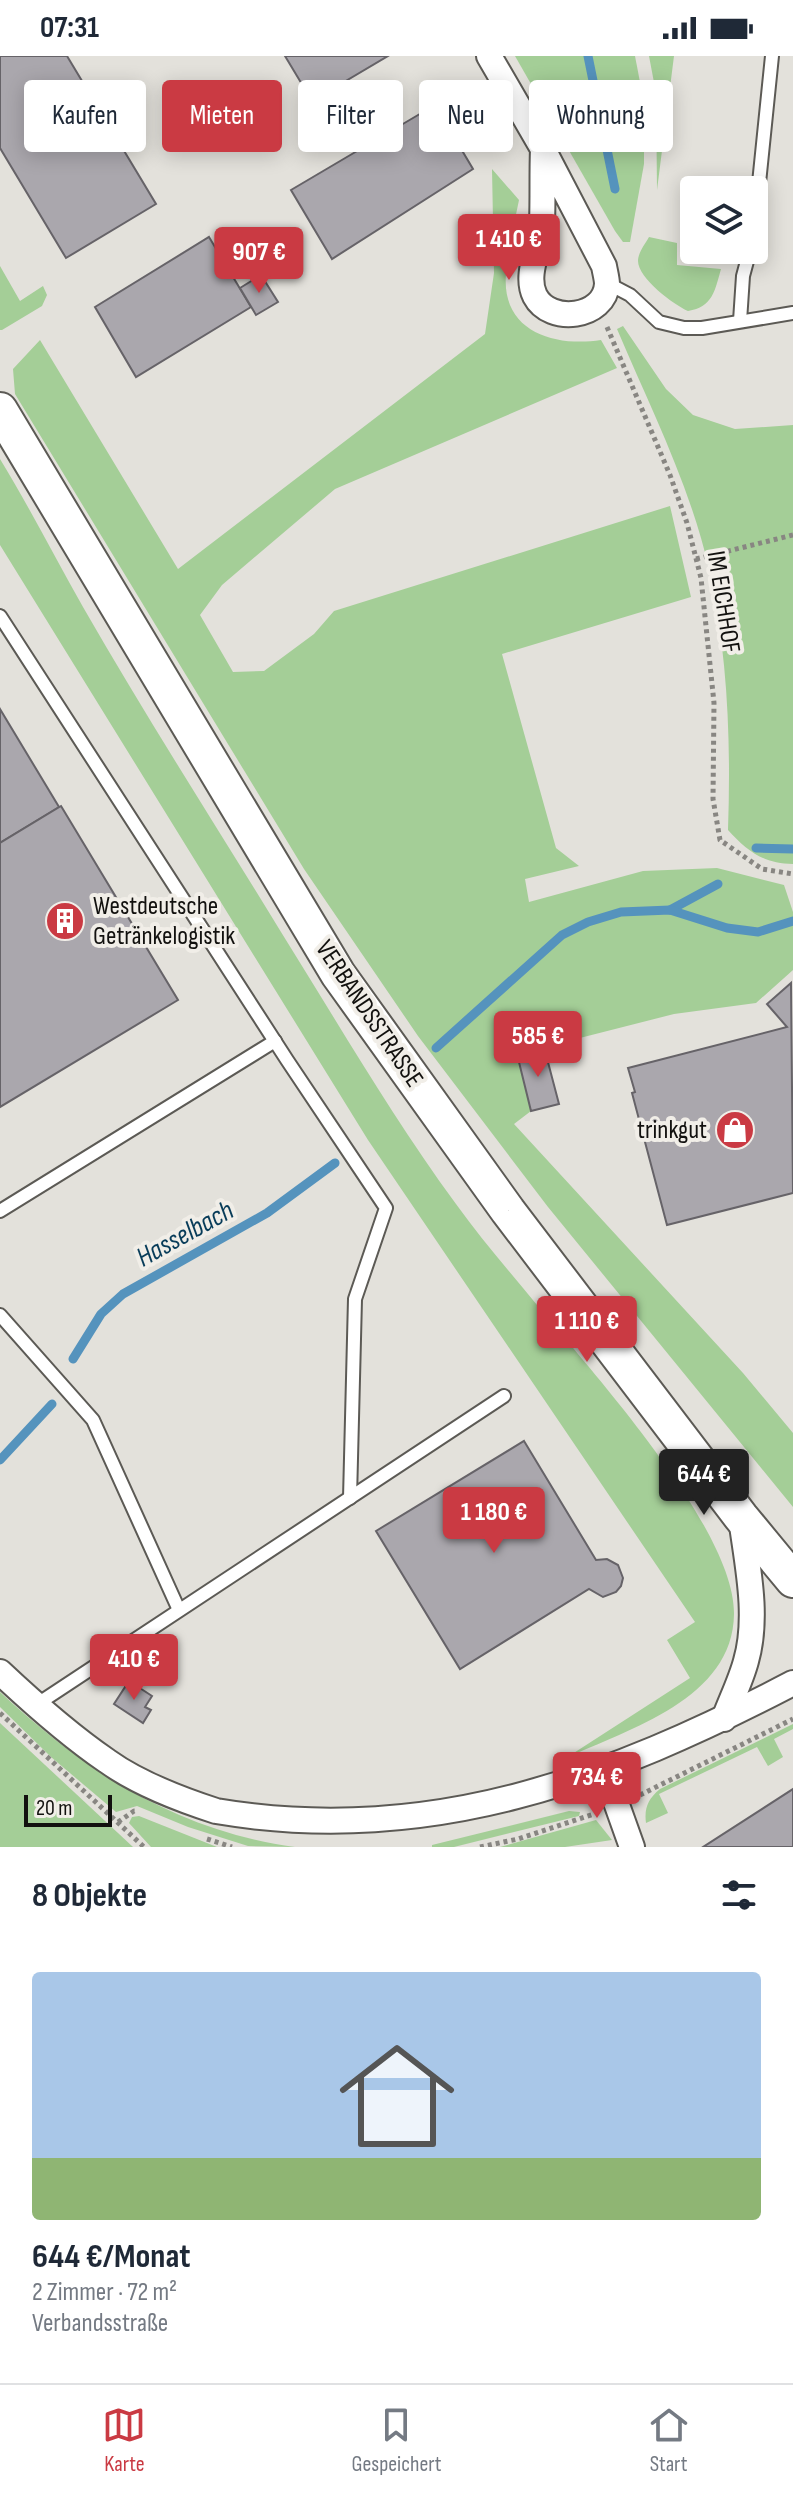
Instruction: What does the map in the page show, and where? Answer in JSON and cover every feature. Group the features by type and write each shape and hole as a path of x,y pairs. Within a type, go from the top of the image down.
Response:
{"main road":[{"name":"VERBANDSSTRASSE","path":"0,410 338,974 508,1211 741,1517 793,1580"}],"street":[{"path":"489,56 529,125"},
{"path":"543,152 542,227 532,275 535,296 545,308 574,314 602,294 599,255 545,152"},
{"path":"724,1719 746,1659 750,1629 750,1584 741,1517"},
{"path":"0,1672 108,1762 176,1798 258,1825 330,1835 402,1834 456,1825 527,1807 607,1777 793,1683"},
{"path":"607,1777 632,1847"}],"lane":[{"path":"760,176 772,56"},
{"path":"740,321 746,264"},
{"path":"602,294 630,295 659,322 684,328 702,328 793,313"},
{"path":"0,616 386,1208 355,1299 350,1498"},
{"path":"0,1211 275,1041"},
{"path":"0,1315 93,1420 179,1610"},
{"path":"36,1705 504,1396"}],"path":[{"name":"IM EICHHOF","path":"602,294 687,523 701,578 714,703 713,799 720,840 762,869 793,874"},
{"path":"696,559 793,535"},
{"path":"0,1713 144,1847"}],"green space":[{"path":"515,56 635,56 640,80 529,80"},
{"path":"649,56 674,56 671,80 654,80"},
{"path":"570,152 644,152 630,242 623,242"},
{"path":"657,152 662,152 657,190"},
{"path":"492,169 519,200 506,274 512,310 534,331 549,337 566,341 601,340 617,368 335,489 222,585 200,615 233,672 264,671 314,634 334,611 670,506 691,597 502,654 556,848 579,866 525,879 529,902 643,871 717,868 784,885 793,912 793,970 756,1003 674,1014 517,1054 531,1111 514,1124 743,1373 793,1433 793,1507 548,1207 418,1036 304,869 15,394 13,369 40,340 178,569 485,334 494,273"},
{"path":"649,237 677,243 677,265 721,269 715,290 703,306 688,311 650,283 638,261"},
{"path":"0,266 20,301 43,286 47,295 42,306 2,330 0,330"},
{"path":"623,326 666,389 693,415 735,429 793,425 793,864 773,862 757,855 728,830 727,699 709,569 680,477 617,329"},
{"path":"0,459 131,689 410,1138 475,1230 624,1410 687,1497 711,1539 728,1579 734,1614 729,1643 716,1668 697,1689 647,1722 566,1758 690,1678 667,1640 695,1622 368,1140 0,545"},
{"path":"0,1692 66,1748 136,1794 211,1827 295,1847 248,1846 188,1827 137,1806 116,1812 51,1757 0,1707"},
{"path":"0,1723 133,1847 0,1847"},
{"path":"793,1724 793,1729 774,1739 783,1757 768,1766 757,1747 659,1794 668,1813 646,1823 648,1804 660,1789"},
{"path":"569,1811 580,1812 579,1816 454,1847 432,1847 432,1845"},
{"path":"139,1816 217,1847 151,1847 129,1823 132,1817"},
{"path":"596,1820 612,1840 565,1847 500,1847"}],"building":[{"path":"0,56 67,56 81,80 24,80 24,152 125,152 156,204 66,258 0,148"},
{"path":"285,56 388,56 347,80 299,80"},
{"path":"419,114 419,152 463,152 473,169 332,259 291,190 355,152 403,152 403,124"},
{"path":"209,237 251,307 136,377 95,307"},
{"path":"261,275 278,302 256,315 240,288"},
{"path":"0,709 59,807 0,843"},
{"name":"Westdeutsche Getränkelogistik","path":"61,806 178,1000 0,1107 0,843"},
{"path":"791,983 793,1193 667,1225 628,1068 787,1027 767,1004"},
{"path":"544,1047 559,1104 531,1111 517,1054"},
{"path":"524,1441 596,1560 607,1559 618,1565 623,1578 621,1586 616,1592 603,1597 589,1589 460,1669 376,1531"},
{"path":"129,1681 152,1696 145,1707 151,1710 143,1723 114,1704"},
{"path":"793,1789 793,1847 703,1847"}],"waterway":[{"path":"588,56 615,189"},
{"path":"756,848 793,849"},
{"path":"670,910 718,884"},
{"name":"Hasselbach","path":"436,1048 562,935 588,922 621,912 670,910 727,928 758,932 793,921"},
{"name":"Hasselbach","path":"73,1359 101,1314 123,1294 267,1213 335,1163"},
{"name":"Hasselbach","path":"0,1460 52,1404"}],"place":[{"name":"Westdeutsche Getränkelogistik","path":"65,921"},
{"name":"trinkgut","path":"735,1130"}]}
